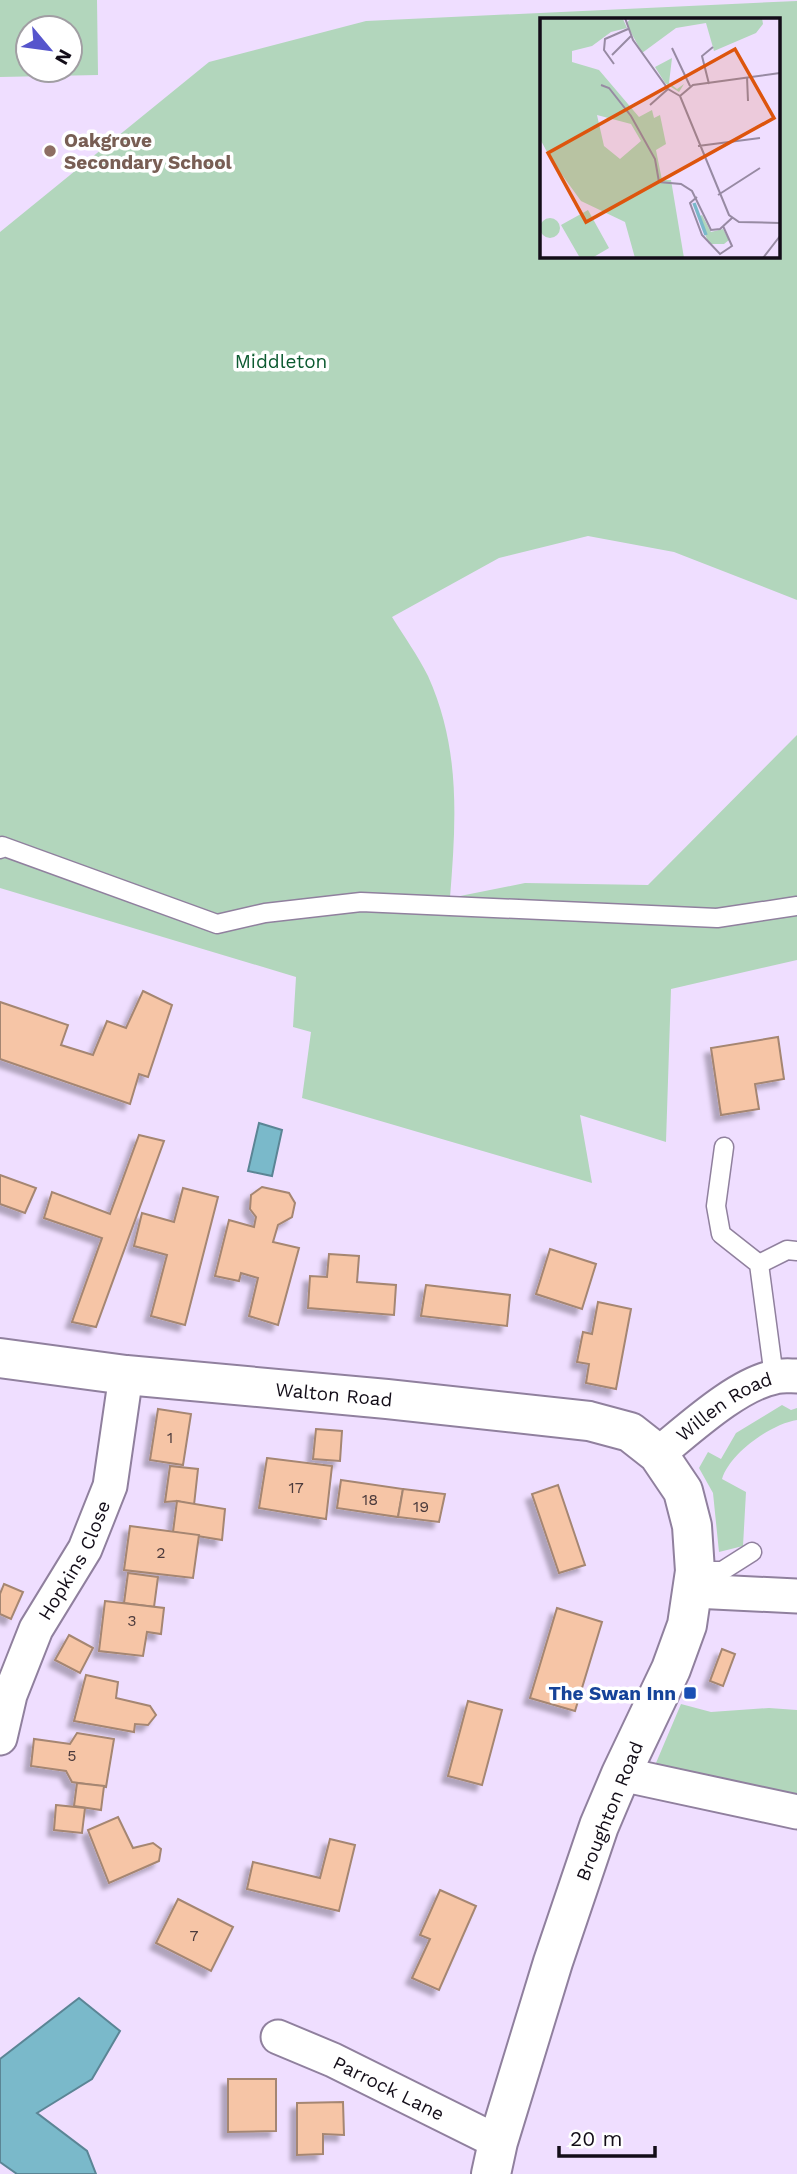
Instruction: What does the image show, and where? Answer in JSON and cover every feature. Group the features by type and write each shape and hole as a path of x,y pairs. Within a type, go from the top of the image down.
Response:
{"street":[{"name":"Walton Road","path":"0,1358 126,1375 589,1421 630,1432 658,1454"},
{"name":"Hopkins Close","path":"0,1738 10,1695 36,1629 85,1549 110,1486 126,1375"},
{"name":"Willen Road","path":"658,1454 714,1409 750,1387 786,1376"},
{"name":"Broughton Road","path":"495,2158 553,1962 599,1826 671,1669 687,1625 694,1581 692,1525 682,1491 658,1454"},
{"path":"694,1581 797,1596"},
{"path":"621,1774 797,1812"},
{"name":"Parrock Lane","path":"278,2037 333,2060 495,2158"}],"lane":[{"path":"0,849 2,846 217,923 265,913 360,902 717,918 797,906"},
{"path":"724,1147 716,1206 722,1234 759,1264 786,1376"},
{"path":"759,1264 787,1250 797,1251"},
{"path":"694,1581 722,1571 752,1552"}],"green space":[{"path":"0,0 97,0 98,75 84,75 84,14 14,14 14,77 0,77"},
{"name":"Middleton","path":"797,1 797,600 674,552 588,536 499,558 392,617 428,676 446,731 454,786 450,898 525,883 648,885 797,735 797,960 671,989 666,1142 580,1115 592,1183 302,1098 311,1032 293,1027 296,977 0,888 0,232 209,62 366,21"},
{"path":"782,1405 791,1410 797,1408 797,1420 775,1427 753,1441 726,1469 722,1479 746,1492 743,1546 719,1552 713,1493 699,1468 708,1452 721,1459 736,1433"},
{"path":"681,1704 711,1712 769,1708 797,1710 797,1805 653,1770"}],"shaded area":[{"path":"259,1123 282,1130 272,1176 248,1171"},
{"path":"79,1998 120,2031 92,2079 37,2113 87,2151 96,2174 17,2174 0,2162 0,2059"}],"building":[{"path":"143,991 172,1005 148,1077 139,1074 130,1104 0,1059 0,1002 68,1025 61,1045 93,1055 107,1021 126,1028"},
{"path":"778,1037 784,1079 755,1084 759,1109 721,1115 711,1048"},
{"path":"139,1135 164,1141 96,1327 72,1322 102,1238 44,1218 52,1192 110,1214"},
{"path":"0,1175 36,1188 25,1213 0,1204"},
{"path":"262,1187 289,1193 295,1203 292,1217 278,1225 273,1242 299,1248 278,1325 249,1316 258,1278 241,1273 239,1281 215,1276 229,1220 254,1227 256,1217 250,1209 251,1195"},
{"path":"183,1188 218,1197 185,1325 151,1316 167,1255 134,1246 142,1213 174,1222"},
{"path":"550,1249 596,1264 582,1309 536,1294"},
{"path":"329,1254 359,1256 357,1282 396,1285 394,1315 308,1308 310,1276 327,1277"},
{"path":"426,1285 510,1295 507,1326 421,1316"},
{"path":"598,1302 631,1309 616,1389 586,1383 589,1364 577,1362 583,1332 592,1334"},
{"path":"158,1409 191,1414 183,1465 150,1460"},
{"path":"316,1429 342,1431 340,1461 313,1459"},
{"path":"267,1458 332,1466 326,1519 259,1508"},
{"path":"170,1466 198,1469 194,1505 177,1501 165,1502"},
{"path":"341,1480 403,1489 398,1517 337,1508"},
{"path":"558,1485 585,1565 559,1573 532,1494"},
{"path":"403,1489 445,1494 439,1522 398,1517"},
{"path":"177,1501 225,1509 222,1540 173,1532"},
{"path":"130,1526 199,1535 193,1578 124,1570"},
{"path":"128,1573 158,1577 154,1607 124,1603"},
{"path":"4,1584 23,1592 11,1619 0,1614 0,1594"},
{"path":"105,1601 164,1608 161,1634 147,1632 143,1656 99,1651"},
{"path":"557,1608 602,1622 575,1711 530,1698"},
{"path":"69,1635 93,1648 80,1673 55,1660"},
{"path":"722,1649 735,1654 723,1686 710,1681"},
{"path":"86,1675 118,1682 116,1698 150,1706 156,1715 148,1725 135,1724 134,1732 74,1721"},
{"path":"468,1701 502,1710 482,1785 448,1776"},
{"path":"77,1733 114,1739 106,1787 72,1782 66,1771 31,1766 34,1739 70,1744"},
{"path":"77,1783 104,1786 101,1810 74,1806"},
{"path":"56,1805 85,1808 82,1833 54,1830"},
{"path":"118,1817 133,1848 153,1843 161,1849 159,1861 109,1883 88,1830"},
{"path":"330,1839 355,1845 339,1911 247,1889 253,1862 320,1878"},
{"path":"440,1890 476,1906 439,1990 412,1978 430,1939 420,1935"},
{"path":"178,1899 233,1927 211,1971 156,1943"},
{"path":"228,2079 276,2079 276,2131 228,2132"},
{"path":"343,2102 344,2135 323,2134 323,2154 297,2155 297,2103"}],"place":[{"name":"Oakgrove Secondary School","path":"50,151"},
{"name":"The Swan Inn","path":"690,1693"}]}
